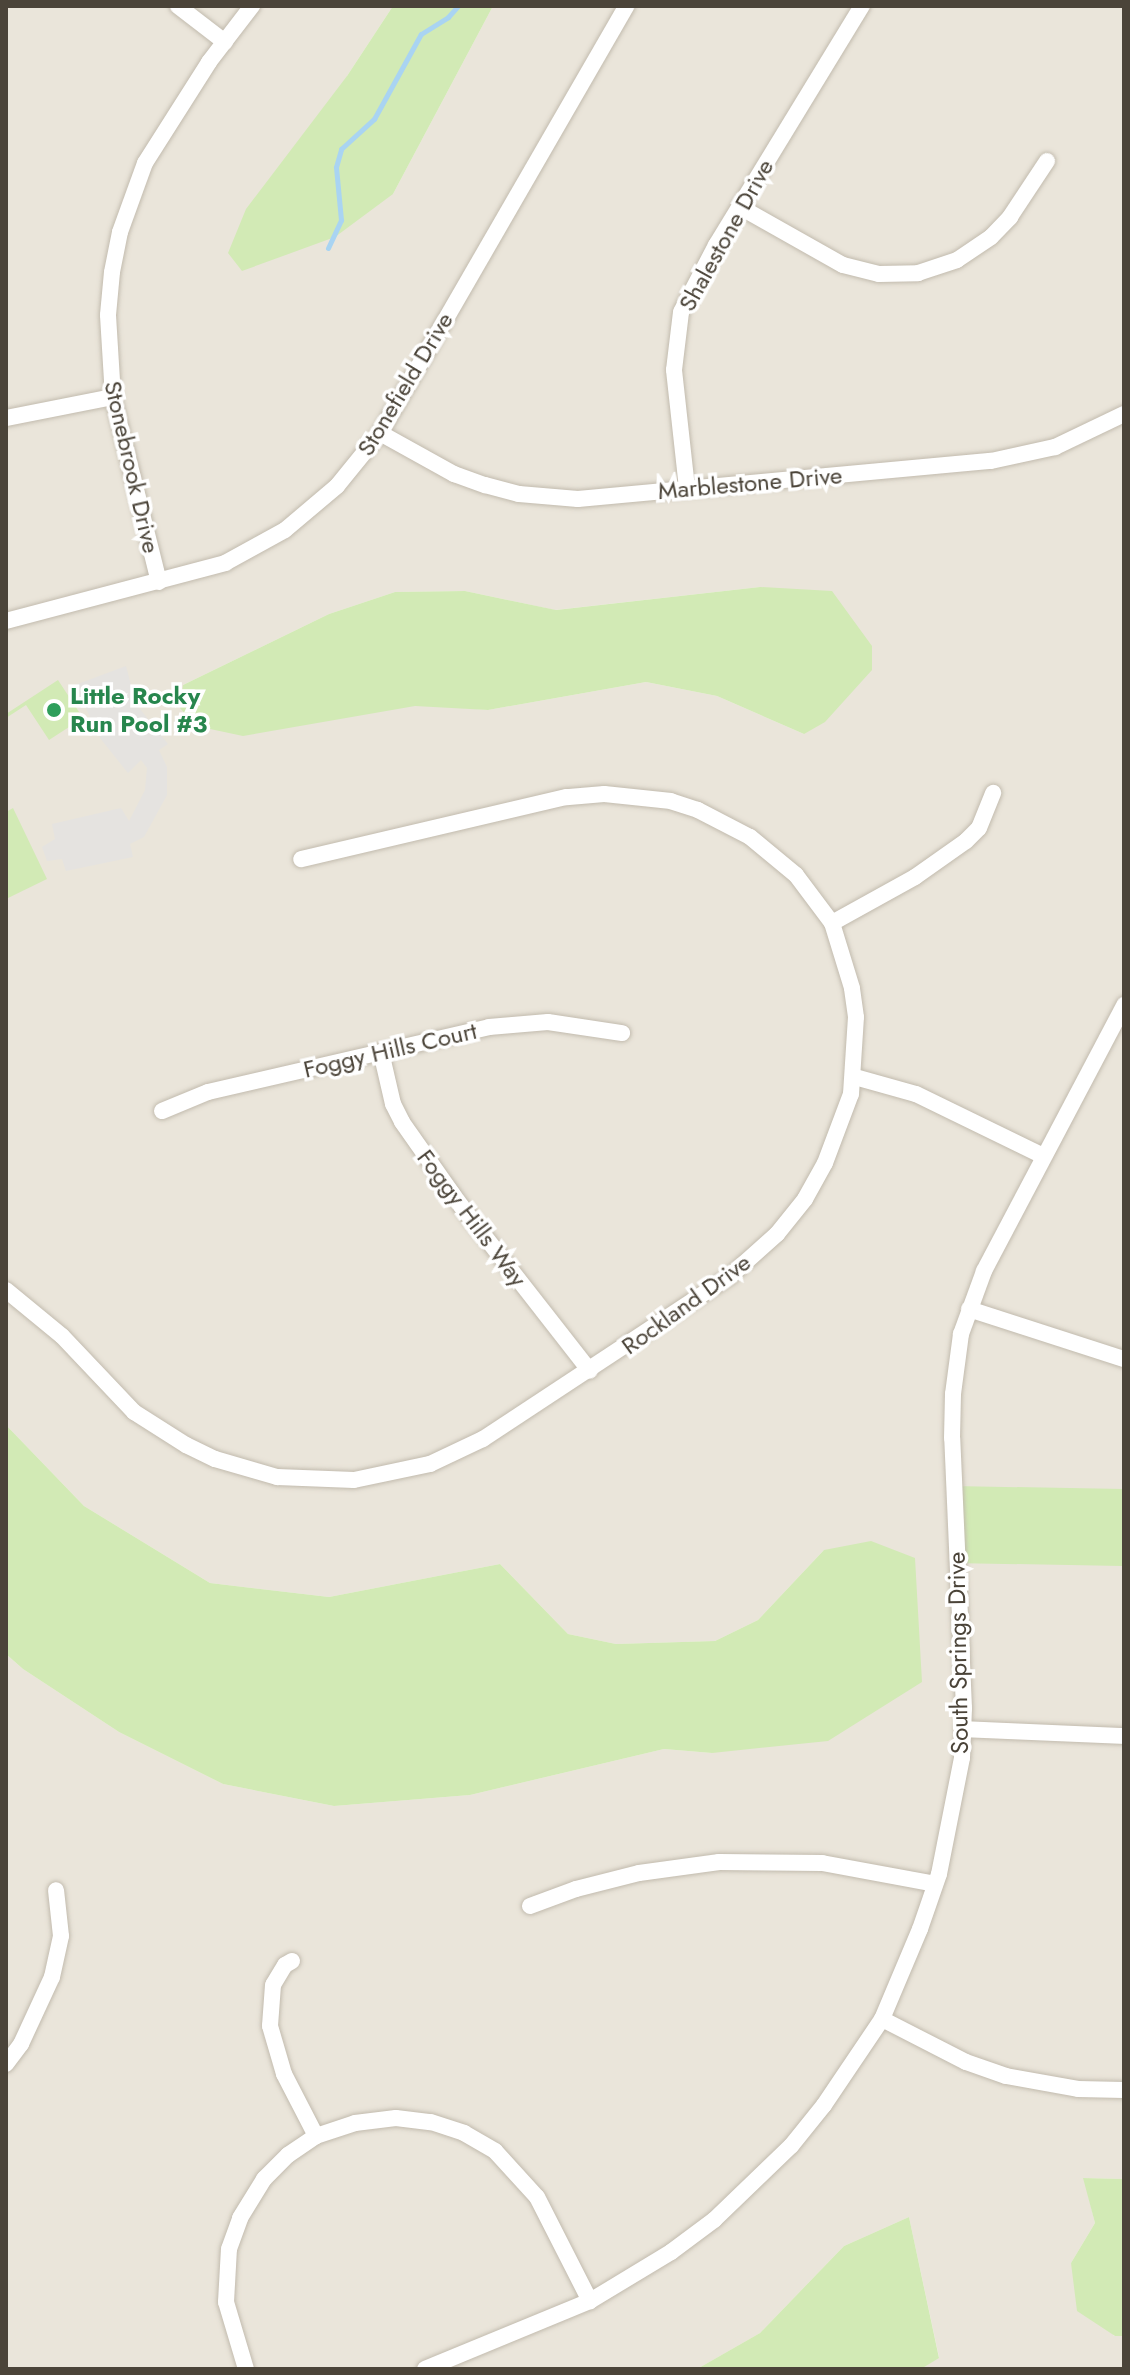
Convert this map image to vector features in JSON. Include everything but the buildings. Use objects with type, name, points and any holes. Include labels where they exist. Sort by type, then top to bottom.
[{"type":"street","points":[[178,6],[225,42]]},
{"type":"street","name":"Stonebrook Drive","points":[[159,582],[113,397],[109,354],[110,286],[120,232],[131,196],[163,130],[252,6]]},
{"type":"street","name":"Stonefield Drive","points":[[6,621],[225,563],[285,530],[337,486],[380,433],[627,6]]},
{"type":"street","name":"Shalestone Drive","points":[[687,488],[674,370],[676,332],[689,293],[862,6]]},
{"type":"street","points":[[740,207],[843,265],[879,274],[918,273],[957,260],[991,237],[1010,217],[1047,161]]},
{"type":"street","points":[[6,418],[113,397]]},
{"type":"street","name":"Marblestone Drive","points":[[380,433],[454,474],[519,494],[578,499],[1023,456],[1082,436],[1124,414]]},
{"type":"street","points":[[832,923],[915,877],[966,841],[979,828],[993,793]]},
{"type":"street","name":"Rockland Drive","points":[[6,1290],[42,1317],[115,1394],[158,1429],[215,1459],[277,1477],[354,1480],[430,1464],[483,1439],[730,1276],[777,1234],[805,1199],[825,1163],[847,1109],[855,1077],[856,1017],[852,988],[832,923],[796,875],[750,837],[698,810],[642,795],[604,794],[566,797],[301,859]]},
{"type":"street","name":"South Springs Drive","points":[[425,2369],[590,2301],[671,2252],[754,2184],[824,2105],[882,2019],[935,1884],[962,1758],[952,1438],[956,1362],[969,1309],[1043,1156],[1124,1005]]},
{"type":"street","name":"Foggy Hills Court","points":[[162,1111],[208,1092],[517,1023],[576,1024],[622,1033]]},
{"type":"street","name":"Foggy Hills Way","points":[[381,1052],[393,1104],[402,1122],[461,1206],[590,1371]]},
{"type":"street","points":[[855,1077],[916,1094],[1043,1156]]},
{"type":"street","points":[[969,1309],[1124,1359]]},
{"type":"street","points":[[963,1729],[1124,1736]]},
{"type":"street","points":[[530,1906],[576,1889],[639,1873],[719,1862],[822,1863],[935,1884]]},
{"type":"street","points":[[6,2064],[21,2044],[52,1977],[61,1936],[56,1890]]},
{"type":"street","points":[[292,1961],[285,1965],[273,1985],[270,2026],[284,2074],[316,2136]]},
{"type":"street","points":[[882,2019],[966,2062],[1006,2076],[1067,2088],[1124,2090]]},
{"type":"street","points":[[246,2369],[226,2302],[229,2249],[240,2218],[264,2179],[295,2149],[316,2136],[355,2123],[396,2118],[431,2122],[480,2141],[508,2162],[537,2197],[590,2301]]},
{"type":"shaded area","points":[[6,6],[393,6],[347,76],[393,194],[493,6],[1124,6],[1124,2179],[1084,2178],[1095,2223],[1071,2263],[1114,2336],[1124,2336],[1124,2369],[921,2369],[939,2357],[909,2217],[844,2246],[760,2333],[697,2369],[6,2369],[6,1654],[23,1669],[119,1732],[223,1784],[334,1806],[470,1795],[664,1749],[712,1753],[824,1550],[758,1620],[715,1641],[616,1644],[568,1634],[500,1564],[329,1597],[210,1583],[84,1506],[6,1425]],"holes":[[[760,587],[804,734],[717,696],[646,682],[488,710],[183,685],[329,614],[395,592],[465,591],[555,610]]]},
{"type":"shaded area","points":[[126,666],[136,704],[168,744],[159,750],[167,767],[167,795],[144,837],[130,844],[133,857],[66,871],[62,859],[47,861],[42,847],[55,839],[52,824],[121,808],[129,821],[145,790],[147,768],[141,760],[128,773],[100,738],[75,685]]},
{"type":"green space","points":[[393,6],[493,6],[393,194],[335,237],[242,271],[228,253],[246,209],[347,76]]},
{"type":"green space","points":[[760,587],[832,591],[872,646],[872,670],[825,722],[804,734],[717,696],[646,682],[488,710],[415,706],[243,736],[196,726],[180,708],[183,685],[329,614],[395,592],[465,591],[556,610]]},
{"type":"green space","name":"Little Rocky Run Pool #3","points":[[58,680],[83,718],[49,740],[26,705],[6,718],[6,714]]},
{"type":"green space","points":[[13,808],[47,879],[6,899],[6,812]]},
{"type":"green space","points":[[6,1425],[84,1506],[210,1583],[329,1597],[500,1564],[568,1634],[616,1644],[715,1641],[758,1620],[824,1550],[871,1541],[915,1558],[922,1682],[828,1741],[712,1753],[664,1749],[470,1795],[334,1806],[223,1784],[119,1732],[23,1669],[6,1654]]},
{"type":"green space","points":[[953,1486],[1124,1489],[1123,1566],[952,1563]]},
{"type":"green space","points":[[1083,2178],[1124,2179],[1124,2336],[1115,2336],[1077,2311],[1071,2263],[1095,2223]]},
{"type":"green space","points":[[909,2217],[939,2358],[921,2369],[697,2369],[760,2333],[844,2246]]},
{"type":"waterway","points":[[328,248],[341,220],[336,167],[341,149],[374,119],[421,34],[448,17],[458,6]]},
{"type":"place","name":"Little Rocky Run Pool #3","points":[[54,710]]}]
